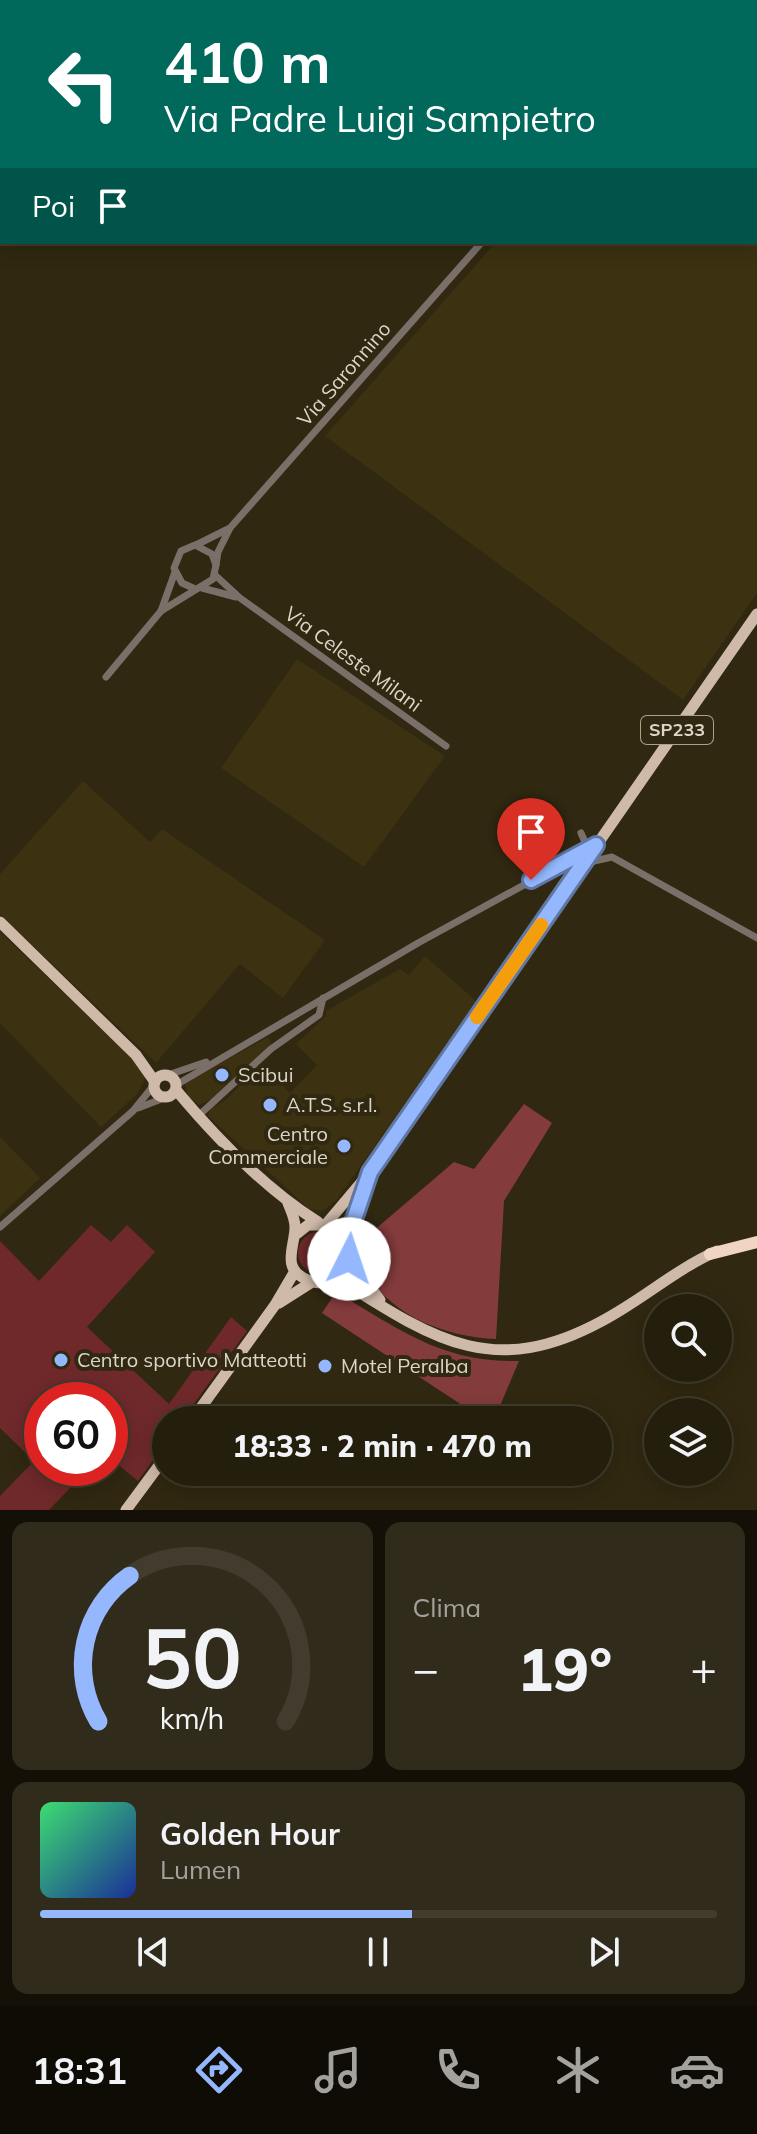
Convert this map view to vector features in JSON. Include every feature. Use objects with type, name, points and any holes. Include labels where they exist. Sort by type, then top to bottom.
[{"type":"highway","points":[[710,1254],[757,1239]]},
{"type":"main road","name":"SP233","points":[[294,1236],[308,1225],[322,1223],[370,1172],[757,614]]},
{"type":"main road","points":[[0,922],[288,1203],[341,1231],[347,1240]]},
{"type":"main road","points":[[136,1055],[154,1083],[155,1092],[170,1089]]},
{"type":"main road","points":[[154,1083],[170,1089]]},
{"type":"main road","name":"SP233","points":[[349,1259],[347,1240],[370,1172]]},
{"type":"main road","points":[[288,1203],[296,1223],[289,1256],[295,1271],[312,1282]]},
{"type":"main road","points":[[275,1305],[312,1282],[343,1282],[426,1333],[468,1347],[506,1350],[539,1346],[603,1321],[710,1254]]},
{"type":"main road","points":[[332,1280],[345,1268],[349,1259],[389,1310]]},
{"type":"main road","points":[[202,1406],[275,1305],[295,1271]]},
{"type":"main road","points":[[126,1510],[152,1475]]},
{"type":"street","name":"Via Saronnino","points":[[106,677],[161,611],[215,575],[230,528],[480,244]]},
{"type":"street","name":"Via Saronnino","points":[[161,611],[175,572],[176,557],[230,528]]},
{"type":"street","points":[[195,545],[207,549],[216,565]]},
{"type":"street","points":[[175,572],[182,583],[240,598]]},
{"type":"street","points":[[215,575],[240,598]]},
{"type":"street","name":"Via Celeste Milani","points":[[240,598],[446,746]]},
{"type":"street","points":[[571,858],[585,842],[581,833]]},
{"type":"street","points":[[0,1227],[133,1111],[216,1059],[596,845]]},
{"type":"street","points":[[583,863],[612,857],[757,938]]},
{"type":"street","points":[[197,1117],[223,1097],[271,1049],[319,1015],[323,998]]},
{"type":"street","points":[[170,1089],[216,1059]]},
{"type":"street","points":[[133,1111],[154,1083]]},
{"type":"shaded area","points":[[494,244],[757,244],[757,593],[683,700],[325,436]]},
{"type":"shaded area","points":[[297,659],[445,756],[364,867],[221,768]]},
{"type":"shaded area","points":[[83,781],[150,842],[162,829],[325,940],[283,998],[240,964],[156,1063],[0,914],[0,874]]},
{"type":"shaded area","points":[[0,932],[142,1068],[145,1078],[138,1093],[101,1127],[0,1023]]},
{"type":"shaded area","points":[[425,956],[476,1001],[336,1201],[322,1211],[309,1209],[208,1116],[210,1109],[226,1100],[260,1064],[290,1093],[317,1065],[296,1044],[327,1015],[326,1011],[400,969],[409,975]]},
{"type":"shaded area","points":[[268,1037],[272,1044],[222,1094],[199,1105],[188,1096],[185,1083]]},
{"type":"shaded area","points":[[524,1104],[552,1123],[504,1201],[496,1339],[459,1334],[423,1322],[391,1302],[378,1289],[365,1270],[359,1243],[454,1162],[474,1169]]},
{"type":"shaded area","points":[[0,1137],[40,1178],[0,1216]]},
{"type":"shaded area","points":[[91,1225],[111,1242],[127,1225],[155,1252],[87,1327],[169,1404],[231,1317],[247,1331],[192,1406],[152,1406],[152,1462],[138,1481],[128,1473],[128,1382],[24,1382],[24,1451],[0,1428],[0,1241],[39,1281]]},
{"type":"shaded area","points":[[319,1232],[334,1238],[340,1253],[334,1268],[319,1274],[304,1268],[298,1253],[304,1238]]},
{"type":"shaded area","points":[[336,1292],[401,1331],[444,1350],[492,1360],[519,1361],[500,1406],[463,1406],[322,1313]]},
{"type":"shaded area","points":[[24,1471],[24,1486],[72,1486],[49,1510],[0,1510],[0,1496]]},
{"type":"slow traffic","points":[[477,1017],[541,925]]},
{"type":"place","name":"Scibui","points":[[222,1075]]},
{"type":"place","name":"A.T.S. s.r.l.","points":[[270,1105]]},
{"type":"place","name":"Centro Commerciale","points":[[344,1146]]},
{"type":"place","name":"Centro sportivo Matteotti","points":[[61,1360]]},
{"type":"place","name":"Motel Peralba","points":[[325,1366]]},
{"type":"route","points":[[349,1259],[347,1240],[358,1199],[370,1172],[596,845],[531,880]]}]
